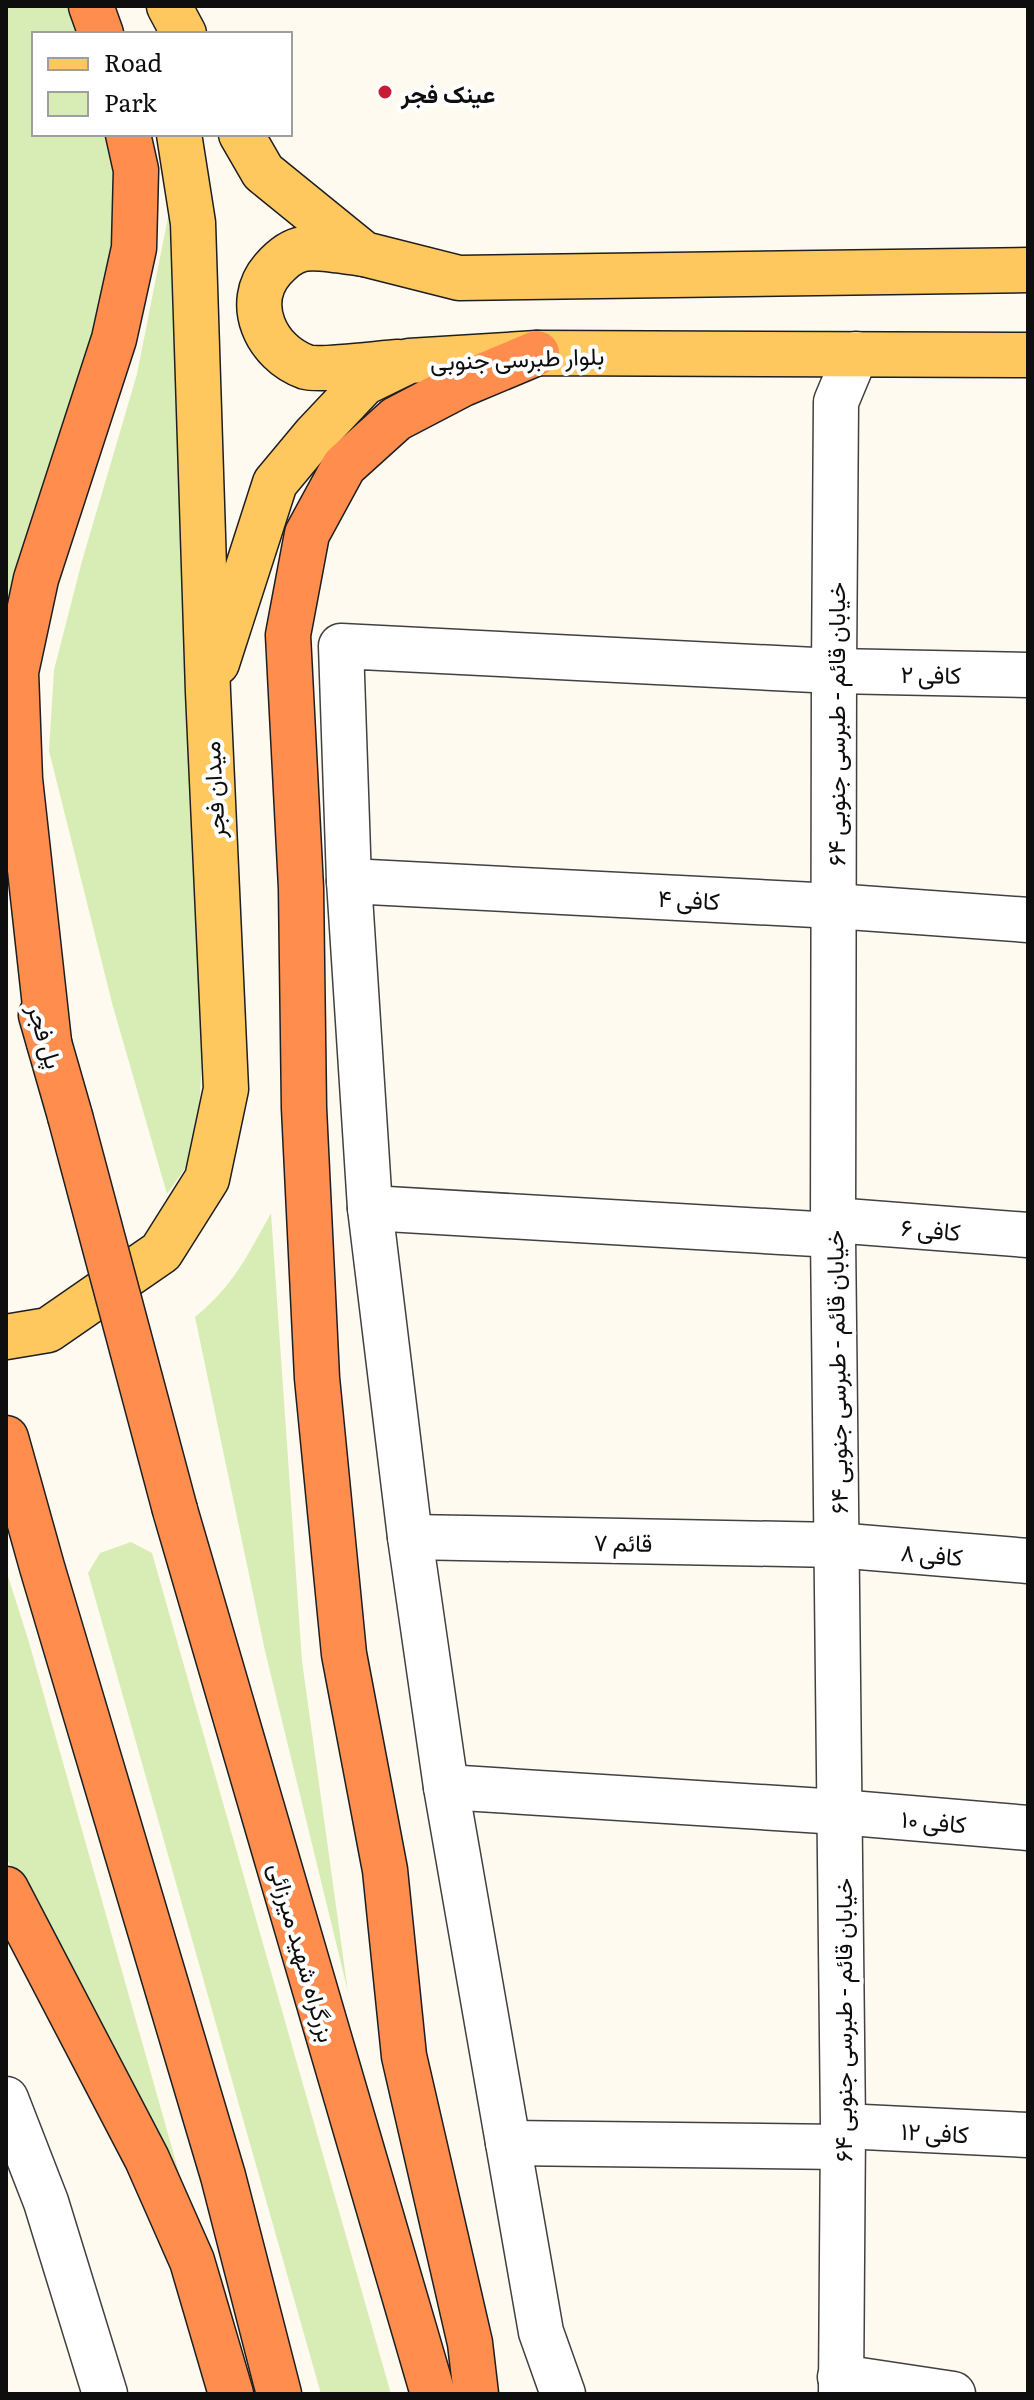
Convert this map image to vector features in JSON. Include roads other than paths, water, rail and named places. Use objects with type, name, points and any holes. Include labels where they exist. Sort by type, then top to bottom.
[{"type":"highway","points":[[91,6],[100,32]]},
{"type":"highway","points":[[49,1042],[20,779],[16,672],[36,579],[114,339],[134,248],[136,170],[128,136]]},
{"type":"highway","points":[[476,2394],[470,2343],[404,2056],[385,1870],[344,1654],[317,1378],[304,1108],[301,888],[288,635],[307,534],[344,466],[396,419],[463,384],[537,353]]},
{"type":"highway","name":"پل فجر","points":[[6,911],[70,1116],[175,1510]]},
{"type":"highway","points":[[6,1438],[223,2176],[279,2394]]},
{"type":"highway","name":"بزرگراه شهید میرزائی","points":[[175,1510],[433,2394]]},
{"type":"highway","points":[[6,1889],[147,2159],[192,2261],[231,2394]]},
{"type":"main road","points":[[139,6],[150,32]]},
{"type":"main road","points":[[169,6],[183,32]]},
{"type":"main road","name":"میدان فجر","points":[[6,1337],[48,1330],[161,1252],[207,1179],[226,1089],[208,692],[193,223],[179,136]]},
{"type":"main road","points":[[242,136],[263,172],[364,254]]},
{"type":"main road","points":[[409,361],[309,368],[288,358],[271,341],[261,319],[259,296],[267,276],[283,258],[303,249],[364,254],[459,278],[1028,270]]},
{"type":"main road","name":"بلوار طبرسی جنوبی","points":[[208,692],[275,483],[364,383],[409,361],[537,353],[1028,355]]},
{"type":"street","name":"خیابان قائم - طبرسی جنوبی ۶۴","points":[[841,2386],[842,2137],[833,1228],[834,671],[836,402],[856,354]]},
{"type":"street","name":"کافی ۲","points":[[349,881],[341,646],[834,671],[1028,675]]},
{"type":"street","name":"کافی ۴","points":[[349,881],[834,906],[1028,920]]},
{"type":"street","points":[[349,881],[370,1208],[410,1537],[446,1787],[541,2332],[563,2394]]},
{"type":"street","name":"کافی ۶","points":[[370,1208],[1028,1235]]},
{"type":"street","name":"قائم ۷","points":[[410,1537],[836,1545]]},
{"type":"street","name":"کافی ۸","points":[[836,1545],[1028,1561]]},
{"type":"street","name":"کافی ۱۰","points":[[446,1787],[839,1812],[1028,1828]]},
{"type":"street","points":[[6,2099],[46,2202],[105,2394]]},
{"type":"street","name":"کافی ۱۲","points":[[508,2143],[1028,2135]]},
{"type":"street","points":[[841,2386],[953,2394]]},
{"type":"place","name":"عینک فجر","points":[[385,92]]}]
